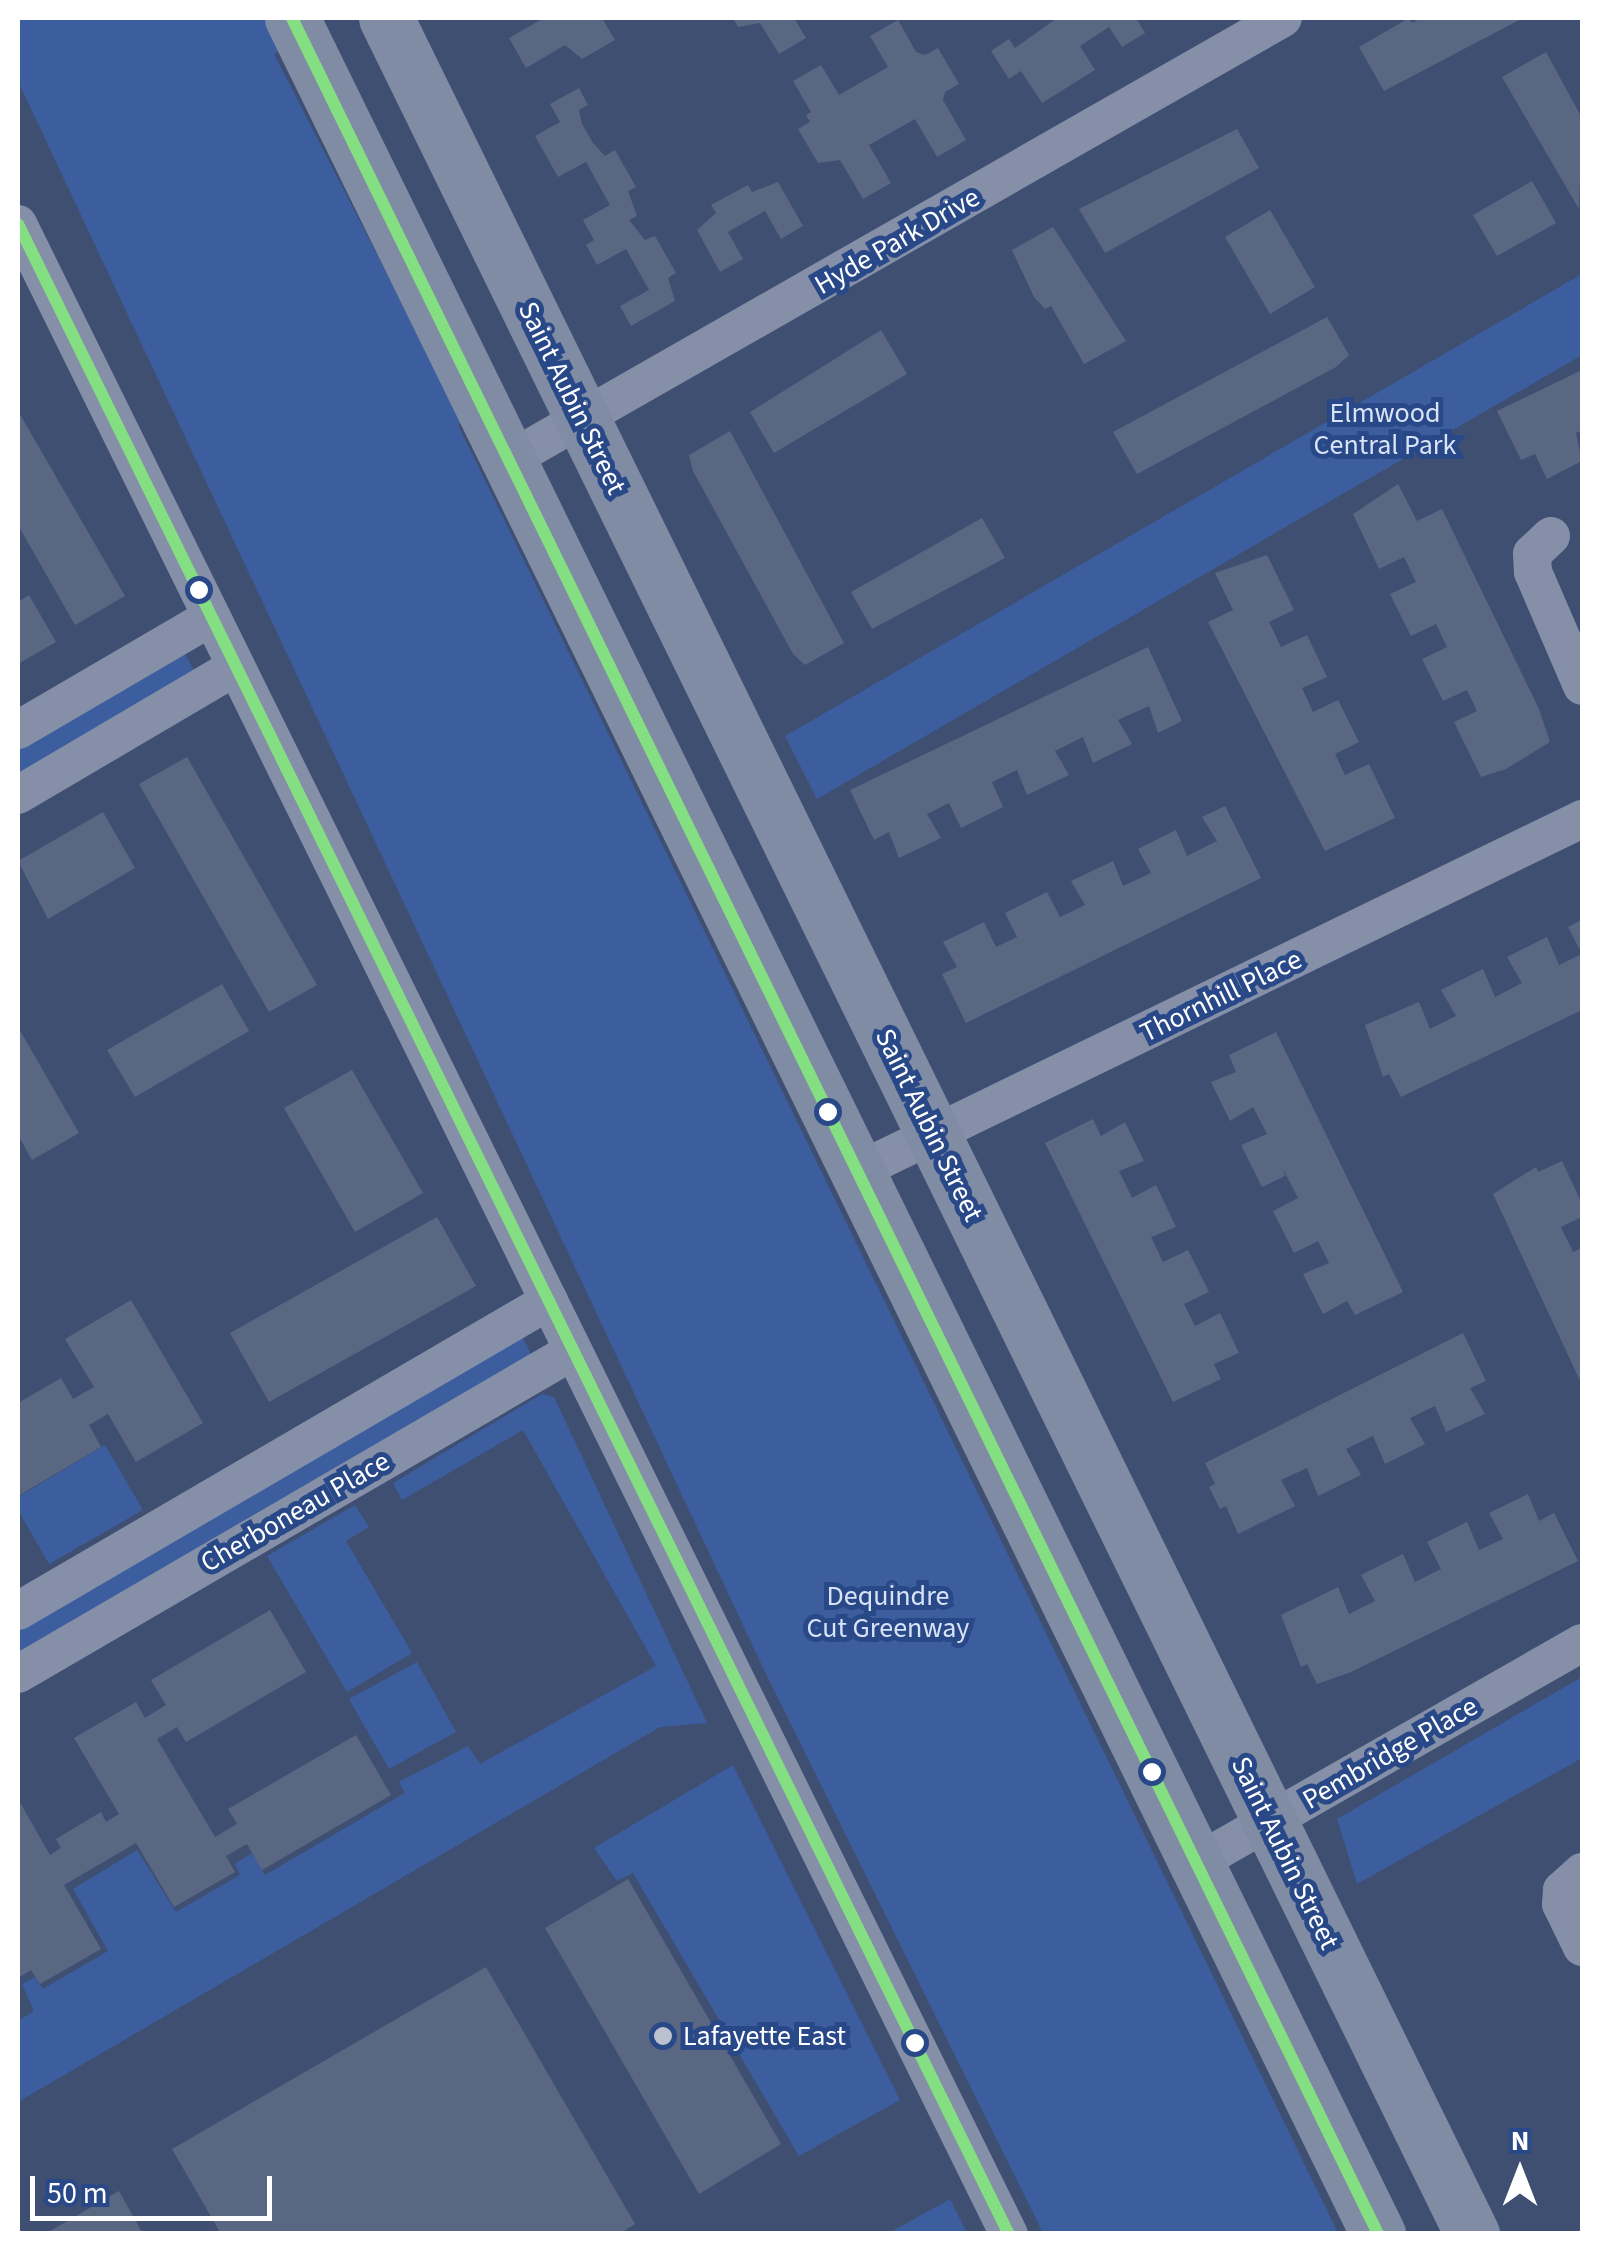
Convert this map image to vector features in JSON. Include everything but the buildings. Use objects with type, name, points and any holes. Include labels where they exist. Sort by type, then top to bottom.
[{"type":"main road","points":[[292,18],[1378,2234]]},
{"type":"main road","name":"Saint Aubin Street","points":[[386,18],[1472,2234]]},
{"type":"street","name":"Hyde Park Drive","points":[[510,460],[584,422],[1283,18]]},
{"type":"street","points":[[18,224],[1009,2234]]},
{"type":"street","points":[[1551,536],[1532,554],[1533,572],[1582,686]]},
{"type":"street","points":[[18,730],[211,617]]},
{"type":"street","points":[[18,794],[236,667]]},
{"type":"street","name":"Thornhill Place","points":[[858,1171],[1582,819]]},
{"type":"street","name":"Cherboneau Place","points":[[18,1611],[548,1301]]},
{"type":"street","name":"Cherboneau Place","points":[[18,1674],[572,1351]]},
{"type":"street","name":"Pembridge Place","points":[[1196,1863],[1582,1643]]},
{"type":"street","points":[[1582,1872],[1562,1890],[1561,1904],[1582,1947]]},
{"type":"green space","name":"Dequindre Cut Greenway","points":[[18,18],[266,18],[282,49],[274,54],[463,422],[458,425],[1338,2233],[1043,2233],[765,1672],[18,81]]},
{"type":"green space","name":"Elmwood Central Park","points":[[1582,274],[1582,355],[817,799],[785,736]]},
{"type":"green space","points":[[184,652],[196,674],[18,778],[18,749]]},
{"type":"green space","points":[[521,1335],[532,1356],[18,1652],[18,1630]]},
{"type":"green space","points":[[542,1394],[554,1397],[707,1723],[660,1727],[18,2102],[18,2021],[34,2011],[22,1984],[35,1977],[43,1989],[108,1951],[73,1889],[137,1850],[176,1912],[240,1875],[235,1864],[252,1853],[265,1875],[405,1793],[399,1782],[468,1746],[480,1764],[656,1666],[523,1430],[402,1500],[393,1483]]},
{"type":"green space","points":[[105,1445],[143,1510],[49,1564],[18,1510],[18,1497]]},
{"type":"green space","points":[[355,1505],[369,1527],[346,1541],[412,1653],[347,1692],[267,1556]]},
{"type":"green space","points":[[417,1662],[456,1732],[389,1769],[349,1699]]},
{"type":"green space","points":[[1582,1677],[1582,1758],[1357,1884],[1337,1819]]},
{"type":"green space","points":[[733,1765],[900,2100],[799,2156],[633,1873],[617,1881],[594,1848]]},
{"type":"green space","points":[[950,2199],[967,2233],[889,2233]]},
{"type":"transit line","points":[[292,18],[1378,2234]]},
{"type":"transit line","points":[[18,224],[1009,2234]]},
{"type":"place","name":"Lafayette East","points":[[663,2036]]}]
